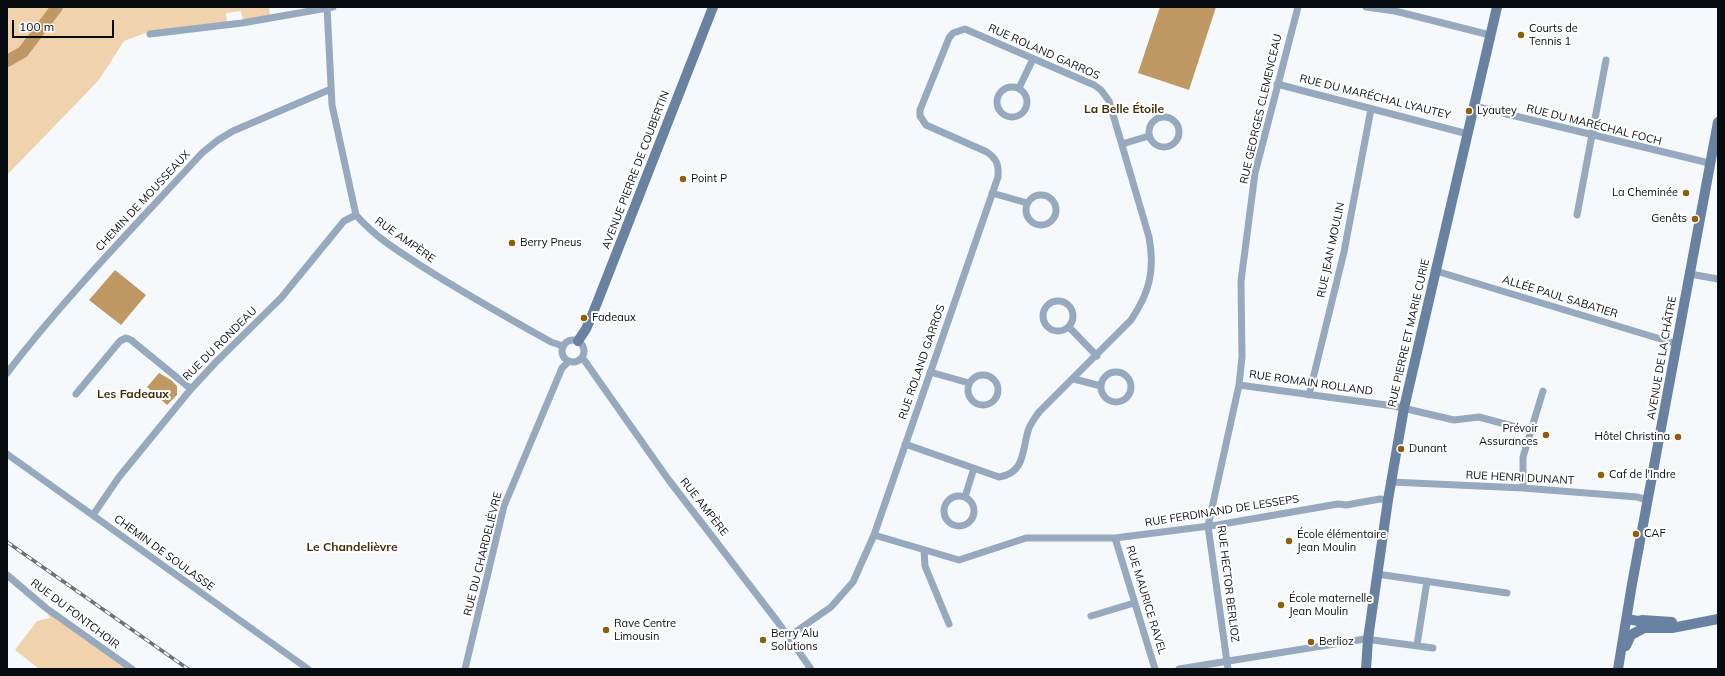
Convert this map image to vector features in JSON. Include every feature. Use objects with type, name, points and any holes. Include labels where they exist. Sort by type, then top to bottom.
[{"type":"street","name":"RUE AMPÈRE","points":[[150,34],[242,23],[329,7],[332,105],[356,214],[367,228],[385,242],[459,290],[551,342],[563,346]]},
{"type":"street","name":"AVENUE PIERRE DE COUBERTIN","points":[[578,341],[586,329],[593,313],[713,7]]},
{"type":"street","name":"RUE GEORGES CLEMENCEAU","points":[[1239,384],[1242,357],[1241,281],[1255,173],[1298,7]]},
{"type":"street","points":[[1366,7],[1395,11],[1490,35]]},
{"type":"street","name":"RUE PIERRE ET MARIE CURIE","points":[[1366,669],[1368,639],[1377,574],[1404,408],[1497,7]]},
{"type":"street","name":"RUE ROLAND GARROS","points":[[788,637],[830,607],[853,582],[874,534],[905,444],[992,193],[998,177],[999,166],[995,157],[926,125],[920,116],[920,110],[949,38],[958,30],[965,29],[1101,90],[1109,100],[1149,237],[1152,252],[1150,280],[1140,306],[1131,320],[1074,379],[1039,412],[1032,422],[1020,465],[1008,475],[999,477],[905,444]]},
{"type":"street","points":[[1019,88],[1033,59]]},
{"type":"street","points":[[1577,215],[1606,60]]},
{"type":"street","name":"RUE DU MARÉCHAL LYAUTEY","points":[[1277,84],[1468,134]]},
{"type":"street","points":[[1010,87],[1019,88],[1026,95],[1028,100],[1026,110],[1017,117],[1002,114],[998,106],[999,96],[1005,89],[1010,87]]},
{"type":"street","name":"CHEMIN DE MOUSSEAUX","points":[[7,373],[33,339],[202,153],[232,131],[331,90]]},
{"type":"street","name":"RUE DU MARÉCHAL FOCH","points":[[1474,106],[1709,163]]},
{"type":"street","name":"RUE JEAN MOULIN","points":[[1309,395],[1344,252],[1371,109]]},
{"type":"street","points":[[1161,117],[1174,121],[1179,130],[1177,140],[1168,147],[1158,147],[1149,136],[1150,126],[1156,119],[1161,117]]},
{"type":"street","name":"AVENUE DE LA CHÂTRE","points":[[1618,669],[1709,163],[1718,122]]},
{"type":"street","points":[[1122,144],[1149,136]]},
{"type":"street","points":[[992,193],[1027,203]]},
{"type":"street","points":[[1039,194],[1048,196],[1055,202],[1056,208],[1054,218],[1046,224],[1035,224],[1026,214],[1027,203],[1034,196],[1039,194]]},
{"type":"street","name":"RUE DU RONDEAU","points":[[93,515],[119,477],[191,389],[216,362],[281,298],[344,221],[356,214]]},
{"type":"street","name":"ALLÉE PAUL SABATIER","points":[[1436,271],[1677,344]]},
{"type":"street","points":[[1690,274],[1718,279]]},
{"type":"street","points":[[1056,301],[1061,301],[1069,305],[1074,314],[1073,320],[1069,327],[1058,331],[1048,328],[1043,315],[1048,305],[1056,301]]},
{"type":"street","points":[[1069,327],[1097,356]]},
{"type":"street","points":[[76,394],[120,340],[126,338],[131,340],[191,389]]},
{"type":"street","points":[[571,340],[578,341],[583,346],[582,357],[575,362],[569,360],[563,353],[563,346],[571,340]]},
{"type":"street","name":"RUE AMPÈRE","points":[[582,357],[668,479],[788,637],[810,669]]},
{"type":"street","name":"RUE DU CHARDELIÈVRE","points":[[465,669],[504,506],[562,368],[569,360]]},
{"type":"street","points":[[930,372],[969,383]]},
{"type":"street","points":[[1118,372],[1126,376],[1129,380],[1131,390],[1125,399],[1114,402],[1106,398],[1101,391],[1101,386],[1102,381],[1108,374],[1118,372]]},
{"type":"street","points":[[980,374],[989,376],[996,382],[998,388],[996,398],[987,404],[977,404],[968,394],[969,383],[980,374]]},
{"type":"street","points":[[1074,379],[1101,386]]},
{"type":"street","name":"RUE ROMAIN ROLLAND","points":[[1239,384],[1404,408],[1454,420],[1479,417],[1531,431]]},
{"type":"street","name":"RUE HECTOR BERLIOZ","points":[[1228,669],[1208,526],[1239,384]]},
{"type":"street","points":[[1522,488],[1522,457],[1543,391]]},
{"type":"street","name":"CHEMIN DE SOULASSE","points":[[7,454],[308,669]]},
{"type":"street","points":[[965,497],[974,468]]},
{"type":"street","name":"RUE HENRI DUNANT","points":[[1391,482],[1522,488],[1637,497],[1648,500]]},
{"type":"street","points":[[956,496],[965,497],[972,504],[974,509],[972,519],[963,526],[953,525],[944,515],[945,505],[956,496]]},
{"type":"street","name":"RUE FERDINAND DE LESSEPS","points":[[874,534],[959,560],[1026,538],[1115,538],[1208,526],[1338,504],[1346,505],[1380,499],[1388,500]]},
{"type":"street","name":"RUE MAURICE RAVEL","points":[[1115,538],[1155,669]]},
{"type":"street","points":[[924,550],[925,566],[949,624]]},
{"type":"street","points":[[1377,574],[1507,593]]},
{"type":"street","name":"RUE DU FONTCHOIR","points":[[7,575],[61,619],[132,669]]},
{"type":"street","points":[[1416,645],[1427,581]]},
{"type":"street","points":[[1091,616],[1134,603]]},
{"type":"street","points":[[1629,606],[1633,614],[1642,623],[1679,621],[1718,614]]},
{"type":"street","points":[[1627,619],[1672,628],[1718,620]]},
{"type":"street","points":[[1621,650],[1627,645],[1631,635],[1642,623]]},
{"type":"street","points":[[1179,669],[1368,639],[1433,648]]},
{"type":"shaded area","points":[[7,7],[269,7],[270,17],[243,20],[241,11],[226,13],[227,23],[151,31],[124,41],[99,80],[7,175]]},
{"type":"shaded area","points":[[1160,7],[1216,7],[1189,90],[1138,73]]},
{"type":"shaded area","points":[[115,270],[146,295],[121,325],[89,300]]},
{"type":"shaded area","points":[[159,373],[171,380],[177,386],[177,395],[167,405],[147,387]]},
{"type":"shaded area","points":[[46,611],[128,669],[39,669],[15,650],[37,621],[50,618]]},
{"type":"waterway","points":[[7,61],[23,52],[57,7]]},
{"type":"railway","points":[[7,542],[188,669]]},
{"type":"place","name":"Courts de Tennis 1","points":[[1521,35]]},
{"type":"place","name":"Lyautey","points":[[1469,111]]},
{"type":"place","name":"Point P","points":[[683,179]]},
{"type":"place","name":"La Cheminée","points":[[1686,193]]},
{"type":"place","name":"Genêts","points":[[1695,219]]},
{"type":"place","name":"Berry Pneus","points":[[512,243]]},
{"type":"place","name":"Fadeaux","points":[[584,318]]},
{"type":"place","name":"Prévoir Assurances","points":[[1546,435]]},
{"type":"place","name":"Hôtel Christina","points":[[1678,437]]},
{"type":"place","name":"Dunant","points":[[1401,449]]},
{"type":"place","name":"Caf de l'Indre","points":[[1601,475]]},
{"type":"place","name":"CAF","points":[[1636,534]]},
{"type":"place","name":"École élémentaire Jean Moulin","points":[[1289,541]]},
{"type":"place","name":"École maternelle Jean Moulin","points":[[1281,605]]},
{"type":"place","name":"Rave Centre Limousin","points":[[606,630]]},
{"type":"place","name":"Berry Alu Solutions","points":[[763,640]]},
{"type":"place","name":"Berlioz","points":[[1311,642]]},
{"type":"district","name":"La Belle Étoile","points":[[1124,109]]},
{"type":"district","name":"Les Fadeaux","points":[[133,394]]},
{"type":"district","name":"Le Chandelièvre","points":[[352,547]]}]
